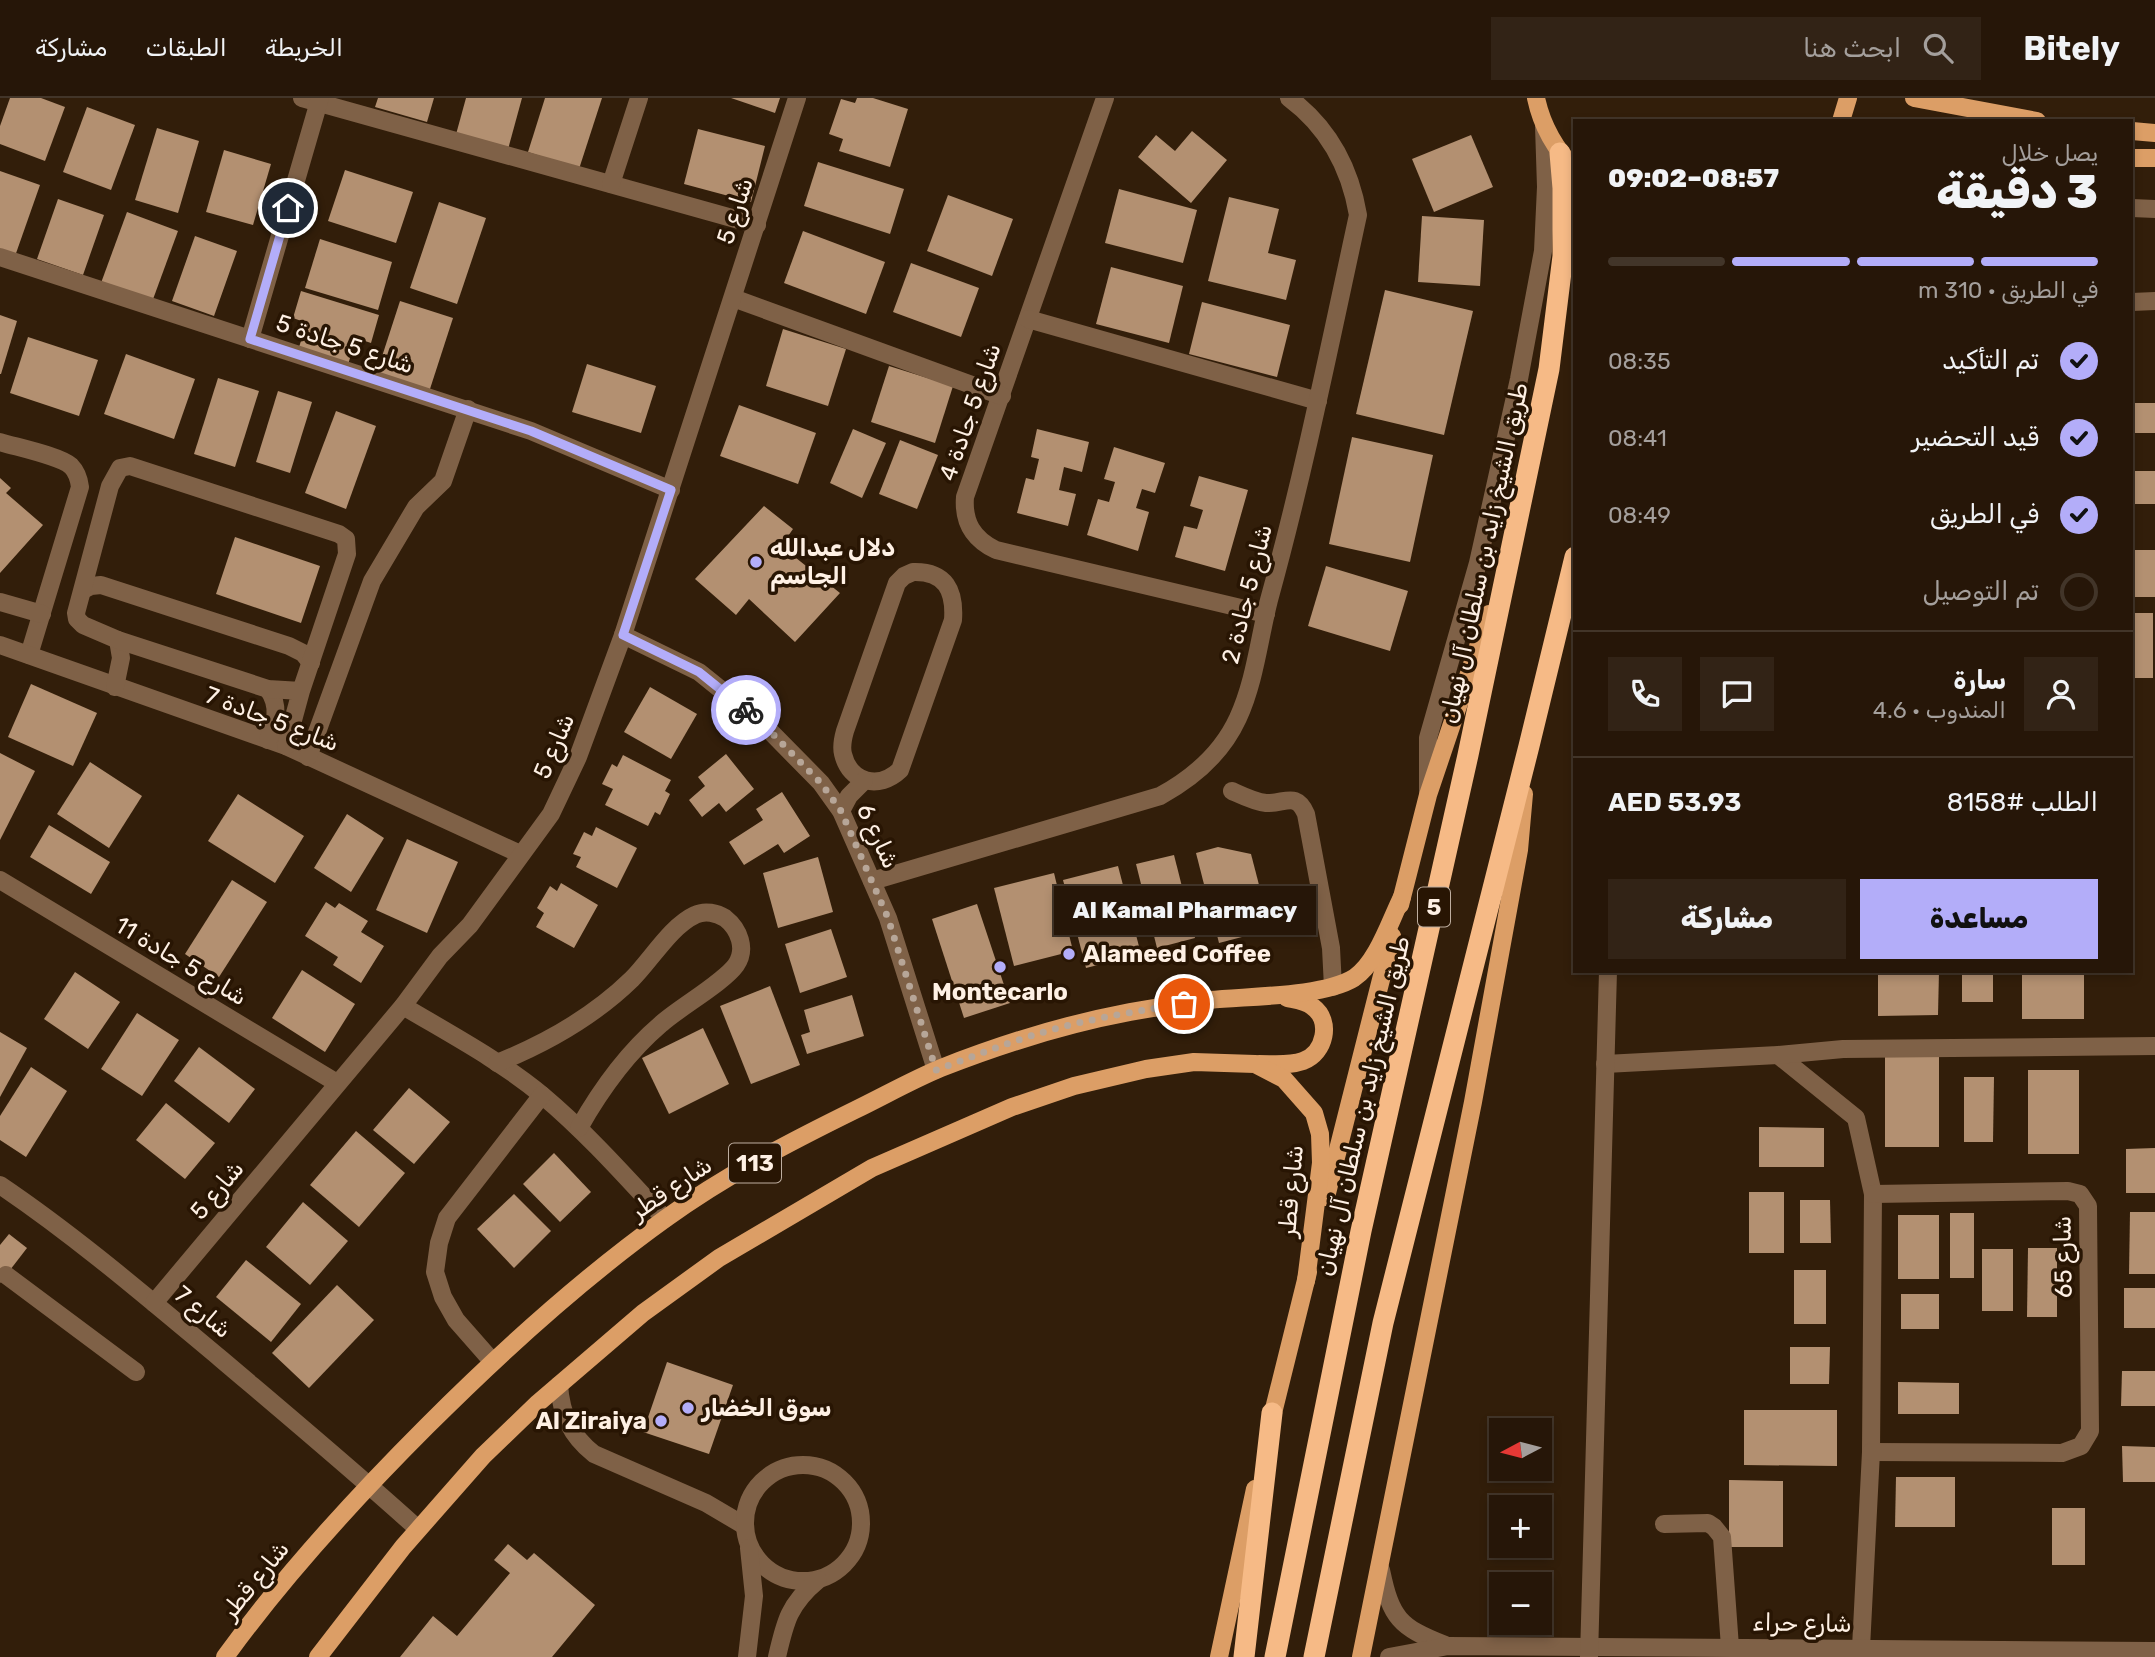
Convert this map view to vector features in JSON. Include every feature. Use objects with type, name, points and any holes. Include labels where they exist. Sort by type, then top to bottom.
[{"type":"highway","name":"طريق الشيخ زايد بن سلطان آل نهيان","points":[[1275,1657],[1361,1231],[1465,769],[1549,369],[1563,256],[1560,153]]},
{"type":"highway","name":"5","points":[[1314,1657],[1383,1323],[1573,565]]},
{"type":"highway","points":[[1244,1657],[1272,1413]]},
{"type":"main road","points":[[1842,119],[1848,98]]},
{"type":"main road","points":[[1914,98],[2026,119]]},
{"type":"main road","name":"5","points":[[1537,109],[1560,153],[1573,167]]},
{"type":"main road","points":[[2133,131],[2155,133]]},
{"type":"main road","points":[[2133,158],[2155,158]]},
{"type":"main road","points":[[1219,1657],[1272,1413],[1354,1078],[1429,795],[1511,550]]},
{"type":"main road","points":[[1362,1657],[1473,1102],[1519,850],[1529,746]]},
{"type":"main road","name":"شارع قطر","points":[[225,1657],[259,1610],[369,1484],[492,1361],[665,1219],[740,1171],[829,1123],[936,1070],[998,1047],[1058,1028],[1132,1012],[1211,1000],[1274,996],[1333,987],[1352,979],[1365,969],[1402,897]]},
{"type":"main road","points":[[1255,1064],[1291,1065],[1307,1060],[1318,1050],[1323,1039],[1325,1027],[1322,1016],[1316,1009],[1307,1003],[1274,996]]},
{"type":"main road","name":"شارع قطر","points":[[318,1657],[418,1529],[483,1456],[559,1385],[643,1313],[719,1258],[872,1168],[1012,1107],[1074,1086],[1146,1069],[1194,1062],[1255,1064],[1284,1079],[1314,1113],[1320,1134],[1321,1163],[1306,1281]]},
{"type":"street","points":[[611,184],[639,98]]},
{"type":"street","name":"شارع 5","points":[[154,1303],[403,1006],[440,956],[470,925],[551,814],[578,757],[623,635],[797,98]]},
{"type":"street","name":"شارع 5 جادة 4","points":[[1105,98],[965,496],[966,516],[980,540],[996,550],[1266,614]]},
{"type":"street","name":"شارع 5 جادة 2","points":[[872,881],[1146,801],[1185,781],[1215,754],[1237,720],[1247,695],[1299,489],[1358,215],[1349,178],[1332,143],[1307,113],[1289,98]]},
{"type":"street","points":[[250,339],[314,100],[757,225]]},
{"type":"street","points":[[1429,795],[1428,738],[1478,564],[1519,379],[1543,251],[1546,187],[1537,109]]},
{"type":"street","points":[[2133,208],[2155,209]]},
{"type":"street","name":"شارع 5 جادة 5","points":[[0,257],[468,409],[531,431],[671,490]]},
{"type":"street","points":[[733,298],[1002,396]]},
{"type":"street","points":[[2133,302],[2155,302]]},
{"type":"street","points":[[1028,319],[1318,401]]},
{"type":"street","points":[[308,757],[372,581],[416,507],[443,481],[468,409]]},
{"type":"street","points":[[0,442],[71,466],[78,476],[80,487],[29,655]]},
{"type":"street","points":[[286,746],[301,691],[347,554],[346,539],[339,534],[130,466],[121,468],[110,486],[76,613],[78,619],[83,625],[118,640],[268,689],[301,691]]},
{"type":"street","points":[[913,572],[925,572],[943,580],[950,589],[954,604],[953,620],[900,770],[892,778],[877,782],[864,781],[849,768],[842,753],[845,731],[897,583],[913,572]]},
{"type":"street","points":[[83,590],[101,585],[289,646],[303,653],[311,663]]},
{"type":"street","points":[[0,602],[42,614]]},
{"type":"street","name":"شارع 6","points":[[623,635],[699,672],[761,722],[821,783],[841,811],[888,918],[936,1070]]},
{"type":"street","points":[[116,687],[121,658],[118,640]]},
{"type":"street","name":"شارع 5 جادة 7","points":[[0,645],[286,746],[520,855]]},
{"type":"street","points":[[268,689],[274,697],[277,720],[268,740]]},
{"type":"street","points":[[821,783],[834,780],[849,768]]},
{"type":"street","points":[[841,811],[849,796],[864,781]]},
{"type":"street","points":[[1233,791],[1267,803],[1294,800],[1302,804],[1328,934],[1333,987]]},
{"type":"street","name":"شارع 5 جادة 11","points":[[0,880],[337,1083]]},
{"type":"street","points":[[497,1063],[555,1036],[608,1000],[632,979],[681,923],[698,913],[718,913],[734,925],[742,944],[737,964],[661,1023],[637,1046],[608,1081],[579,1128]]},
{"type":"street","points":[[1589,1651],[1608,973]]},
{"type":"street","points":[[403,1006],[497,1063],[542,1095],[579,1128],[665,1219]]},
{"type":"street","points":[[1605,1064],[1843,1049],[2155,1046]]},
{"type":"street","points":[[1778,1055],[1856,1118],[1873,1194],[1871,1452],[1861,1648]]},
{"type":"street","points":[[492,1361],[456,1320],[443,1297],[435,1272],[439,1243],[447,1217],[542,1095]]},
{"type":"street","name":"شارع 7","points":[[0,1185],[154,1303],[369,1484],[418,1529]]},
{"type":"street","name":"شارع 65","points":[[1871,1452],[2062,1453],[2081,1446],[2090,1431],[2088,1206],[2080,1194],[2068,1191],[1873,1194]]},
{"type":"street","points":[[6,1275],[136,1372]]},
{"type":"street","points":[[559,1385],[564,1415],[570,1429],[594,1454],[706,1503],[746,1534],[758,1561],[775,1575],[796,1581],[818,1580]]},
{"type":"street","points":[[747,1657],[754,1596],[746,1534],[746,1508],[753,1492],[769,1475],[789,1466],[812,1465],[833,1472],[850,1488],[860,1508],[861,1531],[854,1553],[839,1570],[818,1580],[801,1596],[788,1614],[777,1657]]},
{"type":"street","points":[[706,1503],[731,1502],[753,1492]]},
{"type":"street","points":[[1664,1524],[1708,1523],[1722,1537],[1730,1647]]},
{"type":"street","name":"شارع حراء","points":[[1381,1570],[1389,1601],[1397,1618],[1407,1628],[1448,1646]]},
{"type":"street","name":"شارع حراء","points":[[1389,1657],[1448,1646],[1589,1651],[1730,1647],[2088,1654],[2155,1651]]},
{"type":"building","points":[[10,98],[41,98],[65,107],[45,161],[0,144],[0,126]]},
{"type":"building","points":[[378,98],[434,98],[427,122],[375,107]]},
{"type":"building","points":[[466,98],[522,98],[507,153],[455,138]]},
{"type":"building","points":[[545,98],[602,98],[579,169],[528,152]]},
{"type":"building","points":[[731,98],[780,98],[775,113]]},
{"type":"building","points":[[857,98],[873,98],[908,109],[890,167],[839,151],[843,139],[829,134],[841,99],[855,103]]},
{"type":"building","points":[[87,107],[135,125],[111,190],[63,172]]},
{"type":"building","points":[[157,128],[199,141],[178,213],[135,200]]},
{"type":"building","points":[[698,129],[765,146],[751,202],[684,184]]},
{"type":"building","points":[[1192,131],[1227,160],[1191,203],[1138,157],[1156,135],[1175,151]]},
{"type":"building","points":[[1471,135],[1493,187],[1434,212],[1412,159]]},
{"type":"building","points":[[224,150],[271,164],[253,225],[206,212]]},
{"type":"building","points":[[818,162],[904,189],[890,234],[804,206]]},
{"type":"building","points":[[345,170],[413,192],[396,243],[328,221]]},
{"type":"building","points":[[0,171],[40,185],[14,259],[0,254]]},
{"type":"building","points":[[1119,189],[1197,210],[1183,263],[1105,243]]},
{"type":"building","points":[[948,195],[1013,219],[992,276],[927,251]]},
{"type":"building","points":[[1229,197],[1279,209],[1268,253],[1296,260],[1286,300],[1208,281]]},
{"type":"building","points":[[58,199],[104,215],[83,275],[37,259]]},
{"type":"building","points":[[439,202],[486,218],[457,304],[410,288]]},
{"type":"building","points":[[127,212],[178,231],[152,302],[101,283]]},
{"type":"building","points":[[1422,216],[1484,220],[1480,286],[1418,282]]},
{"type":"building","points":[[803,231],[885,262],[866,314],[784,283]]},
{"type":"building","points":[[195,236],[237,251],[214,316],[172,301]]},
{"type":"building","points":[[320,239],[392,262],[378,310],[305,288]]},
{"type":"building","points":[[911,263],[979,288],[961,337],[893,312]]},
{"type":"building","points":[[1111,267],[1183,286],[1169,343],[1096,324]]},
{"type":"building","points":[[1385,290],[1473,311],[1444,435],[1356,414]]},
{"type":"building","points":[[301,291],[379,315],[371,343],[356,338],[347,368],[297,353],[307,323],[293,318]]},
{"type":"building","points":[[400,301],[453,318],[429,392],[376,375]]},
{"type":"building","points":[[1202,302],[1290,325],[1277,377],[1189,354]]},
{"type":"building","points":[[0,315],[17,321],[1,374],[0,374]]},
{"type":"building","points":[[783,329],[846,349],[828,406],[766,386]]},
{"type":"building","points":[[28,337],[98,360],[79,416],[10,393]]},
{"type":"building","points":[[126,354],[195,379],[174,439],[104,414]]},
{"type":"building","points":[[587,364],[656,386],[641,433],[572,412]]},
{"type":"building","points":[[889,366],[953,386],[935,443],[871,422]]},
{"type":"building","points":[[218,378],[259,391],[235,467],[194,454]]},
{"type":"building","points":[[278,391],[312,402],[290,473],[256,462]]},
{"type":"building","points":[[2133,403],[2155,403],[2155,433],[2133,433]]},
{"type":"building","points":[[739,405],[816,433],[798,484],[720,456]]},
{"type":"building","points":[[336,411],[376,426],[346,509],[305,493]]},
{"type":"building","points":[[853,429],[886,443],[862,498],[830,483]]},
{"type":"building","points":[[1037,429],[1089,442],[1082,472],[1064,467],[1059,490],[1076,494],[1068,526],[1017,513],[1026,478],[1034,480],[1039,459],[1031,457]]},
{"type":"building","points":[[1352,437],[1433,455],[1410,562],[1329,544]]},
{"type":"building","points":[[900,440],[938,455],[917,509],[879,494]]},
{"type":"building","points":[[1114,447],[1165,463],[1155,493],[1142,489],[1136,508],[1149,512],[1138,551],[1087,535],[1098,499],[1109,502],[1115,482],[1104,479]]},
{"type":"building","points":[[2133,471],[2155,471],[2155,504],[2133,504]]},
{"type":"building","points":[[1199,476],[1248,490],[1225,571],[1175,557],[1184,526],[1197,529],[1203,510],[1190,506]]},
{"type":"building","points":[[0,478],[11,488],[6,493],[43,525],[0,573]]},
{"type":"building","name":"دلال عبدالله الجاسم","points":[[764,506],[793,529],[781,546],[840,593],[795,642],[749,599],[736,615],[695,579]]},
{"type":"building","points":[[235,537],[320,566],[301,623],[216,594]]},
{"type":"building","points":[[2133,550],[2155,550],[2155,597],[2133,597]]},
{"type":"building","points":[[1326,566],[1408,591],[1390,651],[1308,626]]},
{"type":"building","points":[[2133,613],[2153,613],[2153,678],[2133,678]]},
{"type":"building","points":[[31,684],[97,713],[73,766],[8,737]]},
{"type":"building","points":[[650,687],[697,714],[671,759],[624,732]]},
{"type":"building","points":[[0,753],[35,771],[0,840]]},
{"type":"building","points":[[726,754],[754,789],[726,812],[719,803],[702,817],[689,800],[705,786],[698,777]]},
{"type":"building","points":[[623,755],[671,780],[665,791],[670,794],[660,815],[655,812],[648,826],[605,805],[613,789],[602,784],[612,764],[617,767]]},
{"type":"building","points":[[90,762],[142,796],[109,848],[57,814]]},
{"type":"building","points":[[782,792],[810,836],[784,853],[778,844],[744,865],[729,842],[763,820],[756,809]]},
{"type":"building","points":[[238,794],[304,836],[275,883],[208,841]]},
{"type":"building","points":[[347,814],[384,838],[351,892],[314,868]]},
{"type":"building","points":[[49,825],[110,862],[91,894],[30,857]]},
{"type":"building","points":[[596,827],[637,848],[617,888],[576,867],[581,857],[573,854],[584,832],[592,836]]},
{"type":"building","points":[[407,839],[458,862],[427,933],[376,910]]},
{"type":"building","points":[[1218,847],[1251,854],[1265,908],[1242,937],[1219,943],[1196,853]]},
{"type":"building","points":[[1174,855],[1195,938],[1157,948],[1136,864]]},
{"type":"building","points":[[818,857],[833,912],[778,928],[763,873]]},
{"type":"building","points":[[1118,866],[1141,954],[1086,968],[1063,880]]},
{"type":"building","points":[[1054,873],[1073,951],[1014,966],[994,888]]},
{"type":"building","points":[[232,880],[267,902],[219,977],[185,954]]},
{"type":"building","points":[[561,883],[598,905],[574,948],[536,927],[544,913],[537,908],[550,886],[557,891]]},
{"type":"building","points":[[326,902],[335,908],[339,903],[368,921],[361,932],[384,946],[361,983],[333,965],[338,957],[305,936]]},
{"type":"building","points":[[977,904],[1010,1003],[964,1018],[932,919]]},
{"type":"building","points":[[831,929],[847,977],[800,993],[785,944]]},
{"type":"building","points":[[302,970],[355,1004],[325,1052],[272,1018]]},
{"type":"building","points":[[75,972],[120,1002],[88,1049],[44,1019]]},
{"type":"building","points":[[1878,973],[1939,973],[1938,1015],[1878,1016]]},
{"type":"building","points":[[1962,973],[1993,973],[1993,1002],[1962,1002]]},
{"type":"building","points":[[2022,973],[2084,973],[2084,1019],[2022,1019]]},
{"type":"building","points":[[770,986],[800,1065],[751,1084],[720,1006]]},
{"type":"building","points":[[852,995],[864,1036],[807,1054],[801,1035],[810,1032],[804,1010]]},
{"type":"building","points":[[137,1013],[179,1040],[142,1096],[101,1069]]},
{"type":"building","points":[[703,1028],[729,1084],[669,1114],[642,1058]]},
{"type":"building","points":[[0,1032],[27,1048],[0,1097]]},
{"type":"building","points":[[199,1047],[255,1089],[229,1123],[174,1081]]},
{"type":"building","points":[[1885,1056],[1939,1056],[1939,1147],[1885,1147]]},
{"type":"building","points":[[31,1067],[67,1091],[26,1157],[0,1140],[0,1116]]},
{"type":"building","points":[[2028,1070],[2079,1070],[2079,1154],[2028,1154]]},
{"type":"building","points":[[1964,1077],[1994,1077],[1993,1142],[1964,1142]]},
{"type":"building","points":[[409,1088],[450,1122],[414,1164],[373,1130]]},
{"type":"building","points":[[166,1103],[215,1143],[185,1179],[136,1140]]},
{"type":"building","points":[[1759,1127],[1824,1128],[1824,1167],[1759,1167]]},
{"type":"building","points":[[356,1131],[405,1173],[359,1227],[310,1185]]},
{"type":"building","points":[[2155,1148],[2155,1193],[2126,1193],[2126,1149]]},
{"type":"building","points":[[554,1153],[591,1192],[560,1222],[523,1184]]},
{"type":"building","points":[[1749,1192],[1784,1192],[1784,1253],[1749,1253]]},
{"type":"building","points":[[514,1194],[551,1231],[514,1268],[477,1229]]},
{"type":"building","points":[[1800,1200],[1830,1200],[1831,1243],[1800,1243]]},
{"type":"building","points":[[303,1202],[348,1241],[310,1285],[266,1247]]},
{"type":"building","points":[[2130,1212],[2155,1212],[2155,1274],[2129,1274]]},
{"type":"building","points":[[1950,1213],[1974,1213],[1974,1278],[1950,1278]]},
{"type":"building","points":[[1898,1215],[1939,1215],[1939,1279],[1898,1279]]},
{"type":"building","points":[[9,1234],[27,1248],[0,1283],[0,1245]]},
{"type":"building","points":[[2028,1248],[2057,1248],[2057,1317],[2027,1317]]},
{"type":"building","points":[[1982,1249],[2013,1249],[2013,1311],[1982,1311]]},
{"type":"building","points":[[246,1260],[301,1304],[271,1342],[216,1297]]},
{"type":"building","points":[[1794,1270],[1826,1270],[1826,1324],[1794,1324]]},
{"type":"building","points":[[337,1285],[374,1320],[309,1388],[272,1353]]},
{"type":"building","points":[[2124,1288],[2155,1288],[2155,1328],[2124,1328]]},
{"type":"building","points":[[1901,1294],[1939,1294],[1939,1329],[1901,1329]]},
{"type":"building","points":[[1790,1347],[1830,1347],[1829,1384],[1790,1384]]},
{"type":"building","name":"سوق الخضار","points":[[667,1362],[733,1385],[709,1454],[643,1432]]},
{"type":"building","points":[[2122,1371],[2155,1371],[2155,1406],[2121,1406]]},
{"type":"building","points":[[1898,1382],[1959,1383],[1959,1414],[1898,1414]]},
{"type":"building","points":[[1744,1410],[1837,1410],[1837,1466],[1744,1465]]},
{"type":"building","points":[[2122,1446],[2155,1447],[2155,1482],[2123,1482]]},
{"type":"building","points":[[1896,1477],[1955,1477],[1955,1527],[1895,1527]]},
{"type":"building","points":[[1729,1480],[1783,1481],[1783,1547],[1729,1547]]},
{"type":"building","points":[[2052,1508],[2085,1508],[2085,1565],[2052,1565]]},
{"type":"building","points":[[508,1544],[527,1560],[534,1553],[595,1605],[552,1657],[400,1657],[433,1616],[457,1636],[510,1573],[494,1560]]},
{"type":"way so far","points":[[746,710],[821,783],[841,811],[888,918],[936,1070],[1058,1028],[1184,1004]]},
{"type":"place","name":"دلال عبدالله الجاسم","points":[[756,562]]},
{"type":"place","name":"Alameed Coffee","points":[[1069,954]]},
{"type":"place","name":"Montecarlo","points":[[1000,967]]},
{"type":"place","name":"Al Kamal Pharmacy","points":[[1184,1004]]},
{"type":"place","name":"سوق الخضار","points":[[688,1408]]},
{"type":"place","name":"Al Ziraiya","points":[[661,1421]]},
{"type":"route","points":[[288,208],[250,339],[531,431],[671,490],[623,635],[699,672],[746,710]]}]
